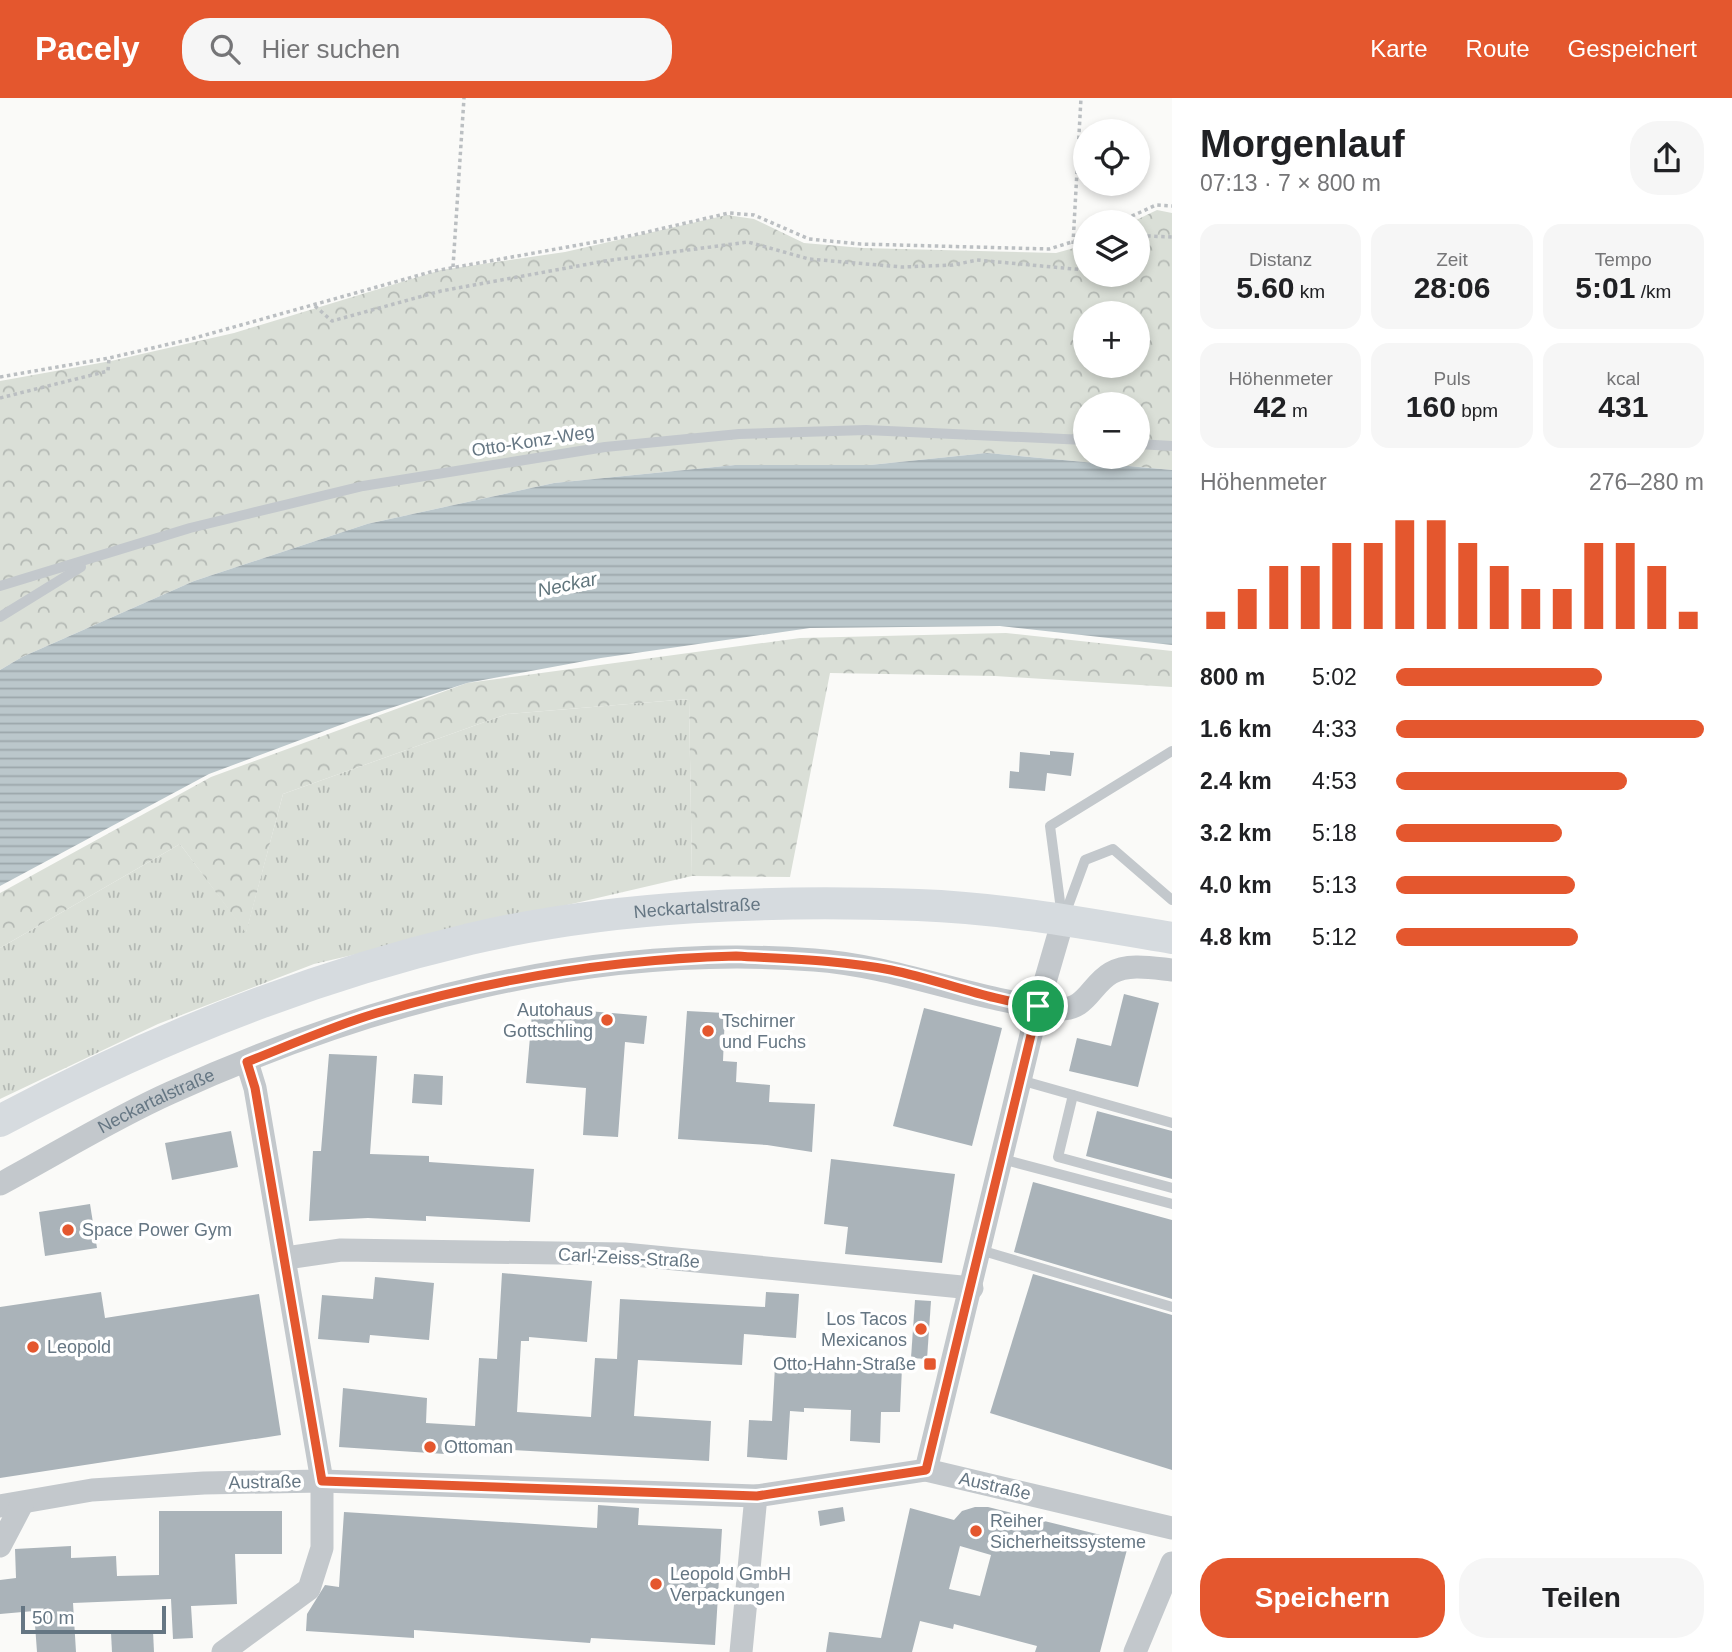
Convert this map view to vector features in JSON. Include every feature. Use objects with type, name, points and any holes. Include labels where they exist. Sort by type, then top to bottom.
[{"type":"main road","name":"Neckartalstraße","points":[[0,1121],[88,1074],[223,1016],[300,987],[472,939],[564,922],[679,909],[803,904],[921,905],[1063,920],[1172,939]]},
{"type":"street","points":[[926,1470],[1038,1006],[1063,920]]},
{"type":"street","name":"Neckartalstraße","points":[[0,1184],[168,1093],[376,1013],[564,971],[657,959],[736,956],[816,960],[891,970],[1013,1003],[1072,1008],[1088,997],[1114,971],[1131,967],[1172,970]]},
{"type":"street","points":[[223,1652],[309,1589],[322,1548],[322,1481],[286,1258],[255,1088],[247,1062]]},
{"type":"street","name":"Carl-Zeiss-Straße","points":[[286,1258],[341,1250],[624,1255],[972,1288]]},
{"type":"street","name":"Austraße","points":[[0,1546],[11,1505],[92,1490],[204,1483],[322,1481],[757,1496],[926,1470],[1172,1528]]},
{"type":"street","points":[[741,1652],[757,1496]]},
{"type":"street","points":[[1135,1652],[1172,1563]]},
{"type":"lane","name":"Otto-Konz-Weg","points":[[0,586],[190,528],[363,486],[605,447],[739,434],[866,430],[1073,439]]},
{"type":"lane","points":[[1150,445],[1172,446]]},
{"type":"lane","points":[[0,617],[91,560]]},
{"type":"lane","points":[[1063,920],[1050,826],[1172,751]]},
{"type":"lane","points":[[1063,920],[1085,860],[1113,849],[1172,900]]},
{"type":"lane","points":[[1020,1080],[1172,1123]]},
{"type":"lane","points":[[1073,1095],[1058,1157],[1172,1188]]},
{"type":"lane","points":[[1002,1159],[1172,1204]]},
{"type":"lane","points":[[980,1250],[1172,1307]]},
{"type":"path","points":[[453,267],[464,98]]},
{"type":"path","points":[[1075,210],[1081,98]]},
{"type":"path","points":[[1145,210],[1156,205],[1172,206]]},
{"type":"path","points":[[0,377],[109,358],[315,306],[453,267],[634,235],[729,213],[754,215],[809,239],[860,244],[1049,249],[1073,244]]},
{"type":"path","points":[[1150,236],[1172,237]]},
{"type":"path","points":[[315,306],[332,321],[455,288],[618,259],[748,242],[809,259],[902,267],[953,265],[977,260],[1073,270]]},
{"type":"path","points":[[0,398],[108,371],[109,358]]},
{"type":"green space","points":[[1157,210],[1172,213],[1172,470],[1150,468],[1150,392],[1073,392],[1073,461],[987,453],[870,465],[735,465],[554,483],[367,524],[194,581],[22,657],[0,670],[0,381],[111,361],[234,333],[441,270],[565,252],[727,215],[754,219],[804,243],[863,248],[1056,253],[1073,248],[1073,287],[1150,287],[1150,213]]},
{"type":"green space","points":[[1006,633],[1172,651],[1172,687],[995,676],[830,673],[790,877],[692,876],[689,699],[507,714],[283,794],[246,933],[180,844],[0,948],[0,893],[211,777],[467,683],[800,638]]},
{"type":"green space","points":[[689,699],[692,876],[314,964],[158,1024],[0,1099],[0,948],[180,844],[246,932],[283,794],[507,714]]},
{"type":"water","name":"Neckar","points":[[987,453],[1073,461],[1073,469],[1172,470],[1172,645],[1000,626],[810,628],[601,658],[467,683],[351,721],[209,774],[0,886],[0,670],[22,657],[194,581],[367,524],[554,483],[735,465],[870,465]]},
{"type":"building","points":[[1050,751],[1074,753],[1071,776],[1047,773],[1045,791],[1009,788],[1010,771],[1019,772],[1020,752],[1050,755]]},
{"type":"building","points":[[1124,994],[1159,1003],[1138,1087],[1069,1071],[1077,1038],[1111,1046]]},
{"type":"building","points":[[924,1008],[1002,1028],[972,1146],[893,1126]]},
{"type":"building","points":[[588,1011],[647,1016],[644,1044],[625,1042],[618,1137],[583,1135],[586,1088],[526,1083],[532,1014],[587,1018]]},
{"type":"building","points":[[687,1011],[725,1013],[723,1061],[737,1062],[736,1082],[770,1085],[769,1102],[815,1104],[812,1152],[767,1145],[678,1139]]},
{"type":"building","points":[[329,1054],[377,1056],[370,1154],[429,1156],[429,1162],[534,1169],[530,1222],[426,1216],[426,1221],[368,1218],[309,1221],[313,1151],[321,1151]]},
{"type":"building","points":[[414,1074],[443,1076],[442,1105],[412,1103]]},
{"type":"building","points":[[1097,1111],[1172,1131],[1172,1179],[1086,1156]]},
{"type":"building","points":[[231,1131],[238,1167],[172,1180],[165,1143]]},
{"type":"building","points":[[831,1159],[955,1174],[942,1263],[845,1254],[848,1227],[824,1224]]},
{"type":"building","points":[[1033,1182],[1172,1220],[1172,1299],[1014,1252]]},
{"type":"building","name":"Space Power Gym","points":[[90,1204],[97,1248],[45,1256],[39,1212]]},
{"type":"building","points":[[502,1273],[592,1281],[587,1342],[529,1337],[529,1341],[521,1341],[517,1412],[591,1417],[595,1358],[617,1359],[620,1299],[765,1307],[766,1292],[799,1294],[796,1338],[744,1334],[742,1365],[638,1360],[634,1416],[711,1421],[709,1461],[461,1447],[460,1455],[339,1447],[343,1388],[427,1398],[426,1423],[475,1426],[479,1358],[497,1359]]},
{"type":"building","points":[[1033,1274],[1172,1315],[1172,1470],[990,1413]]},
{"type":"building","points":[[375,1277],[434,1283],[429,1340],[370,1335],[369,1343],[318,1339],[322,1295],[373,1299]]},
{"type":"building","points":[[101,1292],[105,1318],[259,1294],[281,1435],[0,1478],[0,1307]]},
{"type":"building","name":"Los Tacos Mexicanos","points":[[915,1300],[931,1301],[927,1359],[911,1358]]},
{"type":"building","points":[[775,1366],[881,1371],[881,1366],[902,1367],[900,1412],[881,1412],[880,1443],[850,1441],[851,1410],[804,1408],[804,1412],[790,1411],[787,1460],[747,1457],[749,1420],[772,1421]]},
{"type":"building","points":[[598,1505],[639,1508],[638,1525],[722,1529],[715,1645],[591,1638],[590,1643],[414,1630],[414,1638],[306,1631],[307,1614],[325,1585],[339,1587],[344,1512],[597,1528]]},
{"type":"building","points":[[843,1507],[845,1521],[820,1526],[818,1511]]},
{"type":"building","points":[[988,1507],[1129,1542],[1100,1652],[1035,1652],[1037,1646],[954,1624],[953,1629],[920,1621],[912,1652],[826,1652],[829,1632],[881,1638],[910,1508],[954,1520],[962,1511]],"holes":[[[960,1546],[991,1555],[980,1596],[949,1589]]]},
{"type":"building","points":[[159,1511],[282,1511],[282,1554],[235,1554],[237,1604],[191,1606],[193,1638],[173,1639],[171,1599],[73,1603],[76,1652],[37,1652],[34,1611],[0,1614],[0,1580],[16,1578],[15,1549],[71,1546],[71,1558],[116,1556],[117,1576],[159,1575]]},
{"type":"building","points":[[153,1631],[154,1652],[112,1652],[111,1633]]},
{"type":"place","name":"Autohaus Gottschling","points":[[607,1020]]},
{"type":"place","name":"Tschirner und Fuchs","points":[[708,1031]]},
{"type":"place","name":"Space Power Gym","points":[[68,1230]]},
{"type":"place","name":"Los Tacos Mexicanos","points":[[921,1329]]},
{"type":"place","name":"Leopold","points":[[33,1347]]},
{"type":"place","name":"Otto-Hahn-Straße","points":[[930,1364]]},
{"type":"place","name":"Ottoman","points":[[430,1447]]},
{"type":"place","name":"Reiher Sicherheitssysteme","points":[[976,1531]]},
{"type":"place","name":"Leopold GmbH Verpackungen","points":[[656,1584]]},
{"type":"route","points":[[736,956],[816,960],[891,970],[1013,1003],[1038,1006],[926,1470],[757,1496],[322,1481],[286,1258],[255,1088],[247,1062],[376,1013],[486,986],[564,971],[657,959],[736,956]]}]
